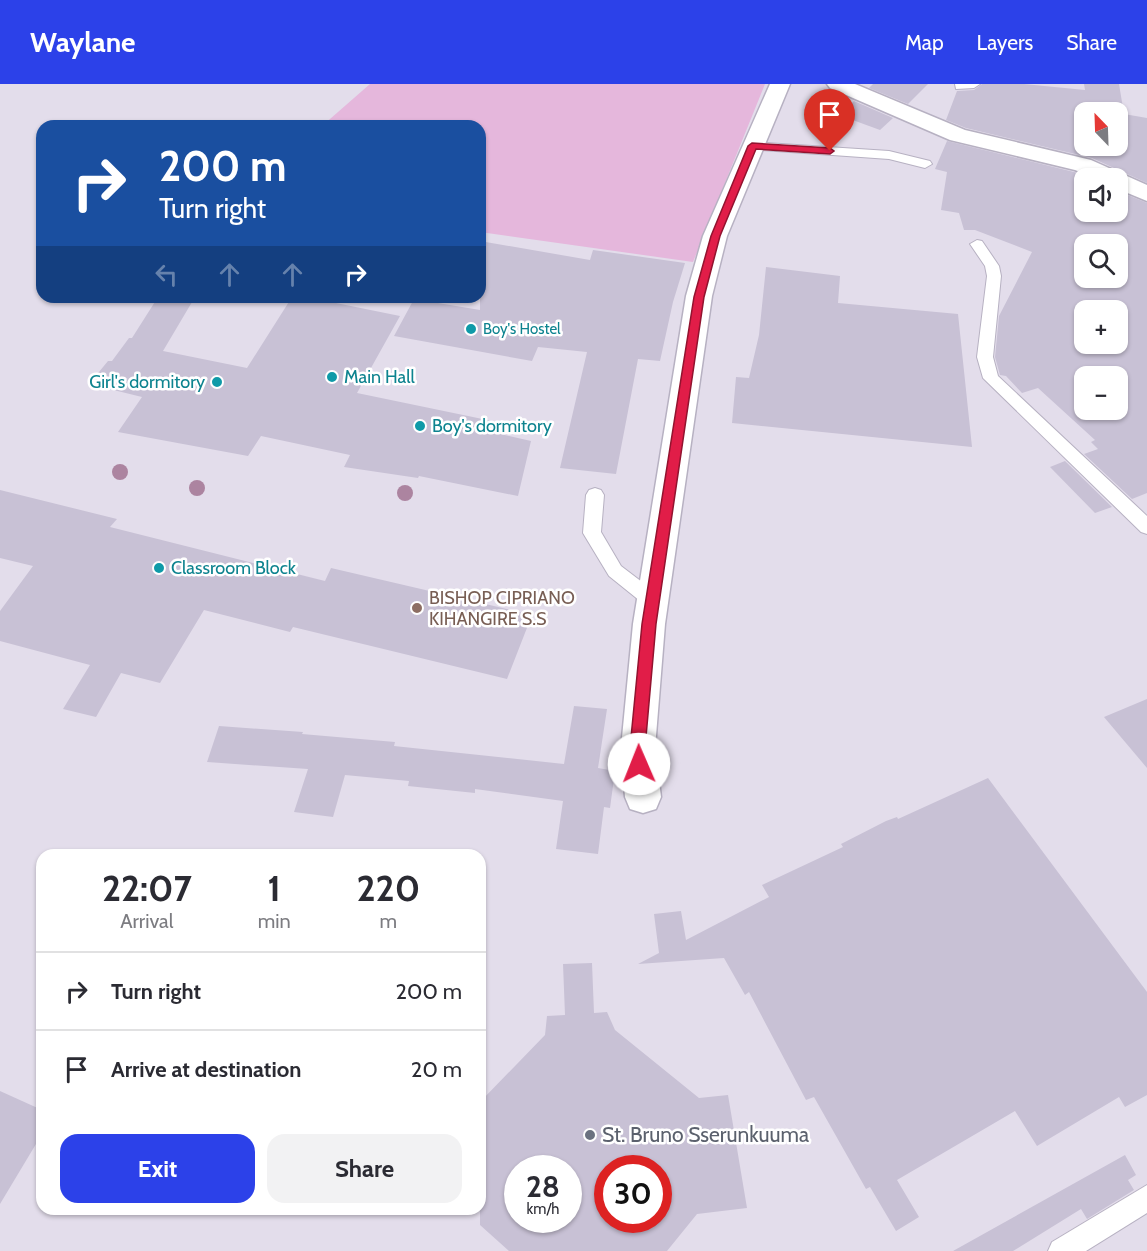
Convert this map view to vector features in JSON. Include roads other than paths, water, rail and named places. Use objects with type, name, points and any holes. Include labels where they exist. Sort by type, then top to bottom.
[{"type":"street","points":[[643,796],[638,748],[652,600],[699,297],[716,236],[780,84]]},
{"type":"street","points":[[837,84],[958,135],[1090,168]]},
{"type":"street","points":[[1128,185],[1147,194]]},
{"type":"lane","points":[[960,86],[974,84]]},
{"type":"lane","points":[[752,146],[889,155],[925,164]]},
{"type":"lane","points":[[977,244],[992,266],[994,276],[986,357],[992,378],[1147,527]]},
{"type":"lane","points":[[595,495],[592,533],[615,571],[652,600]]},
{"type":"lane","points":[[1061,1251],[1147,1198]]},
{"type":"place","name":"Boy's Hostel","points":[[471,329]]},
{"type":"place","name":"Main Hall","points":[[332,377]]},
{"type":"place","name":"Girl's dormitory","points":[[217,382]]},
{"type":"place","name":"Boy's dormitory","points":[[420,426]]},
{"type":"place","name":"Classroom Block","points":[[159,568]]},
{"type":"place","name":"BISHOP CIPRIANO KIHANGIRE S.S","points":[[417,608]]},
{"type":"place","name":"St. Bruno Sserunkuuma","points":[[590,1135]]}]
